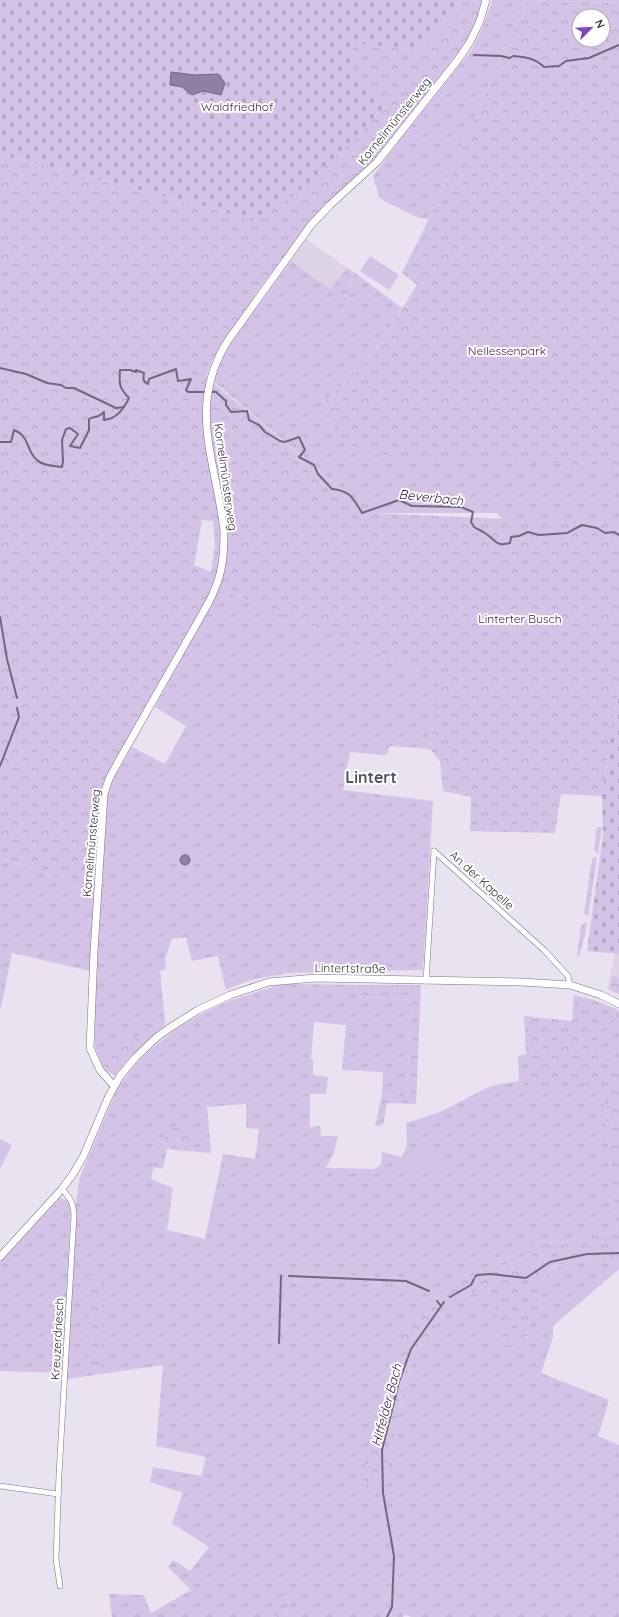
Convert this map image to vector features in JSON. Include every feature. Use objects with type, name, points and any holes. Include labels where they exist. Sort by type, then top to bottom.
[{"type":"street","name":"Kornelimünsterweg","points":[[114,1086],[100,1070],[90,1048],[93,959],[104,794],[109,779],[209,602],[220,577],[224,546],[224,531],[207,431],[206,400],[209,380],[215,364],[229,339],[312,225],[330,205],[377,162],[457,61],[470,42],[480,21],[486,0]]},
{"type":"street","name":"An der Kapelle","points":[[426,981],[434,851],[544,950],[568,976],[570,985]]},
{"type":"street","name":"Lintertstraße","points":[[0,1257],[62,1189],[73,1174],[83,1157],[102,1110],[114,1086],[136,1057],[167,1030],[198,1010],[230,995],[269,982],[316,978],[570,985],[601,995],[619,1004]]},
{"type":"street","name":"Kreuzerdriesch","points":[[60,1586],[56,1559],[58,1494],[74,1215],[73,1203],[62,1189]]},
{"type":"street","points":[[0,1486],[58,1494]]},
{"type":"shaded area","points":[[171,72],[195,75],[218,74],[225,83],[221,95],[203,91],[192,95],[182,87],[170,85]]},
{"type":"shaded area","points":[[306,239],[347,268],[330,289],[291,261]]},
{"type":"shaded area","points":[[183,855],[187,855],[189,856],[189,864],[183,865],[180,862],[180,858]]},
{"type":"shaded area","points":[[615,954],[619,954],[619,995],[607,989]]},
{"type":"green space","name":"Waldfriedhof","points":[[0,0],[464,0],[457,13],[417,50],[352,43],[357,83],[385,106],[369,124],[305,187],[276,207],[250,221],[222,211],[0,154]]},
{"type":"green space","name":"Linterter Busch","points":[[464,0],[482,0],[477,19],[467,40],[389,144],[368,168],[307,226],[262,285],[221,345],[212,361],[206,377],[370,513],[619,524],[619,685],[602,796],[561,794],[555,833],[470,831],[471,797],[443,791],[440,762],[430,749],[439,678],[214,587],[107,779],[95,896],[34,868],[2,859],[0,863],[0,154],[222,211],[250,221],[305,187],[369,124],[385,106],[356,83],[352,42],[417,50],[457,13]],"holes":[[[202,520],[213,521],[215,545],[211,572],[194,565]]]},
{"type":"green space","points":[[492,0],[528,0],[429,219],[419,218],[384,201],[379,197],[373,176],[471,51],[483,27]]},
{"type":"green space","points":[[528,0],[619,0],[619,3]]},
{"type":"green space","name":"Nellessenpark","points":[[528,0],[619,3],[619,469],[550,463],[422,461],[360,451],[338,436],[323,402],[369,361],[417,285],[402,273],[429,219]]},
{"type":"green space","points":[[370,256],[399,275],[389,290],[360,271]]},
{"type":"green space","points":[[291,261],[330,289],[345,303],[355,273],[402,308],[369,361],[323,402],[550,463],[619,469],[619,528],[512,530],[497,513],[370,513],[213,381],[218,365],[227,348]]},
{"type":"green space","points":[[347,268],[355,273],[345,303],[342,306],[330,289]]},
{"type":"green space","points":[[219,589],[440,678],[430,749],[390,746],[387,755],[350,752],[343,790],[433,801],[423,970],[289,973],[250,980],[226,990],[218,956],[192,961],[186,937],[172,939],[165,959],[166,969],[160,971],[165,1022],[99,1057],[95,1047],[95,982],[106,801],[112,781],[132,747],[165,764],[186,726],[155,707]]},
{"type":"green space","points":[[619,685],[619,954],[587,951],[603,835],[602,796]]},
{"type":"green space","points":[[597,827],[602,828],[598,853],[594,850]]},
{"type":"green space","points":[[597,857],[588,917],[584,913],[592,859]]},
{"type":"green space","points":[[1,859],[34,868],[95,896],[90,971],[12,953],[0,1012],[0,863]]},
{"type":"green space","points":[[587,922],[579,956],[577,956],[581,926]]},
{"type":"green space","points":[[612,976],[619,979],[617,983],[619,984],[619,994],[610,989]]},
{"type":"green space","points":[[281,984],[356,985],[355,995],[411,1000],[407,1097],[382,1095],[383,1072],[342,1070],[346,1025],[314,1022],[311,1060],[313,1060],[313,1075],[328,1077],[326,1094],[310,1094],[310,1127],[320,1126],[321,1136],[338,1136],[334,1152],[326,1168],[375,1169],[381,1164],[382,1152],[402,1157],[407,1145],[406,1123],[440,1112],[491,1086],[519,1081],[530,1088],[570,1088],[569,1079],[585,1079],[603,1086],[617,1232],[581,1236],[563,1242],[534,1241],[528,1266],[499,1261],[451,1288],[460,1300],[486,1285],[492,1294],[499,1325],[526,1341],[529,1318],[540,1308],[538,1285],[554,1267],[575,1261],[619,1263],[619,1269],[553,1326],[553,1337],[541,1373],[609,1400],[598,1436],[619,1445],[619,1617],[411,1617],[404,1614],[403,1617],[286,1617],[289,1601],[282,1595],[273,1617],[112,1617],[109,1594],[144,1595],[151,1613],[191,1590],[168,1567],[173,1560],[190,1571],[209,1547],[172,1523],[183,1493],[150,1482],[153,1467],[201,1476],[206,1457],[156,1446],[163,1365],[67,1379],[76,1201],[80,1177],[118,1087],[133,1067],[149,1051],[177,1028],[209,1010],[229,1001]],"holes":[[[246,1104],[246,1128],[259,1129],[255,1159],[223,1154],[205,1239],[167,1230],[173,1188],[151,1179],[158,1145],[165,1136],[178,1140],[175,1150],[211,1153],[207,1107]],[[289,1273],[408,1278],[429,1293],[407,1285],[374,1282],[289,1280]],[[430,1306],[445,1313],[415,1350],[402,1395],[386,1475],[384,1408],[385,1384],[391,1378],[404,1323],[417,1325]]]},
{"type":"green space","points":[[356,985],[421,985],[416,1104],[387,1103],[383,1125],[375,1126],[382,1095],[407,1096],[411,1000],[355,995]]},
{"type":"green space","points":[[574,995],[594,1000],[614,1008],[615,1020],[599,1040],[600,1058],[619,1073],[619,1263],[575,1261],[554,1266],[538,1285],[540,1308],[529,1319],[526,1341],[509,1346],[492,1339],[499,1325],[492,1294],[486,1285],[460,1300],[453,1298],[451,1287],[499,1261],[528,1266],[533,1241],[563,1242],[581,1236],[617,1232],[603,1086],[586,1088],[585,1079],[569,1079],[570,1088],[530,1088],[519,1081],[518,1056],[526,1054],[524,1016],[572,1021]]},
{"type":"green space","points":[[614,1008],[619,1011],[619,1073],[600,1058],[599,1040],[615,1020]]},
{"type":"green space","points":[[165,1022],[166,1024],[130,1057],[115,1075],[105,1069],[99,1057]]},
{"type":"green space","points":[[167,1127],[196,1130],[193,1140],[178,1140],[175,1150],[167,1149],[163,1169],[153,1167],[158,1145],[165,1136]]},
{"type":"green space","points":[[0,1139],[12,1145],[0,1169]]},
{"type":"green space","points":[[407,1147],[443,1158],[438,1177],[401,1166]]},
{"type":"green space","points":[[60,1198],[69,1201],[71,1207],[62,1373],[0,1371],[0,1263]]},
{"type":"green space","points":[[289,1273],[408,1278],[430,1289],[429,1293],[407,1285],[374,1282],[288,1280]]},
{"type":"green space","points":[[88,1275],[103,1277],[101,1368],[89,1369]]},
{"type":"green space","points":[[440,1301],[445,1304],[445,1313],[415,1350],[402,1395],[386,1475],[361,1488],[372,1428],[384,1418],[385,1384],[391,1378],[404,1323],[417,1324],[430,1306]]},
{"type":"green space","points":[[282,1595],[289,1601],[286,1617],[273,1617]]},
{"type":"waterway","points":[[474,55],[530,58],[544,67],[559,66],[566,61],[589,58],[619,45]]},
{"type":"waterway","points":[[0,368],[26,374],[47,383],[61,385],[66,388],[74,388],[116,408],[124,407]]},
{"type":"waterway","name":"Beverbach","points":[[0,442],[11,442],[14,430],[23,436],[33,456],[39,462],[62,467],[62,440],[66,429],[70,428],[78,434],[70,446],[80,448],[89,430],[89,419],[104,412],[104,420],[113,418],[125,406],[129,398],[120,386],[120,370],[130,370],[136,372],[136,370],[144,373],[144,380],[148,384],[149,379],[176,369],[178,381],[191,379],[186,390],[188,392],[216,392],[226,401],[226,405],[231,412],[247,411],[249,420],[259,425],[265,432],[280,441],[285,442],[299,437],[305,450],[299,457],[314,465],[318,474],[332,489],[343,491],[351,496],[362,513],[399,500],[412,506],[461,507],[473,512],[471,522],[474,527],[501,544],[510,543],[511,537],[519,536],[528,532],[539,535],[567,533],[582,525],[597,528],[605,533],[614,532],[619,535]]},
{"type":"waterway","points":[[0,617],[7,659],[17,698]]},
{"type":"waterway","points":[[0,766],[19,717],[17,708]]},
{"type":"waterway","name":"Hitfelder Bach","points":[[475,1277],[477,1275],[491,1274],[526,1278],[550,1262],[587,1254],[619,1253]]},
{"type":"waterway","points":[[279,1343],[281,1276]]},
{"type":"waterway","points":[[289,1276],[406,1281],[429,1291]]},
{"type":"waterway","name":"Hitfelder Bach","points":[[450,1297],[471,1285],[474,1279]]},
{"type":"waterway","name":"Hitfelder Bach","points":[[437,1301],[441,1306]]},
{"type":"waterway","name":"Hitfelder Bach","points":[[387,1617],[392,1607],[394,1556],[383,1493],[382,1450],[399,1382],[411,1349],[444,1302]]},
{"type":"district","name":"Lintert","points":[[371,777]]}]
